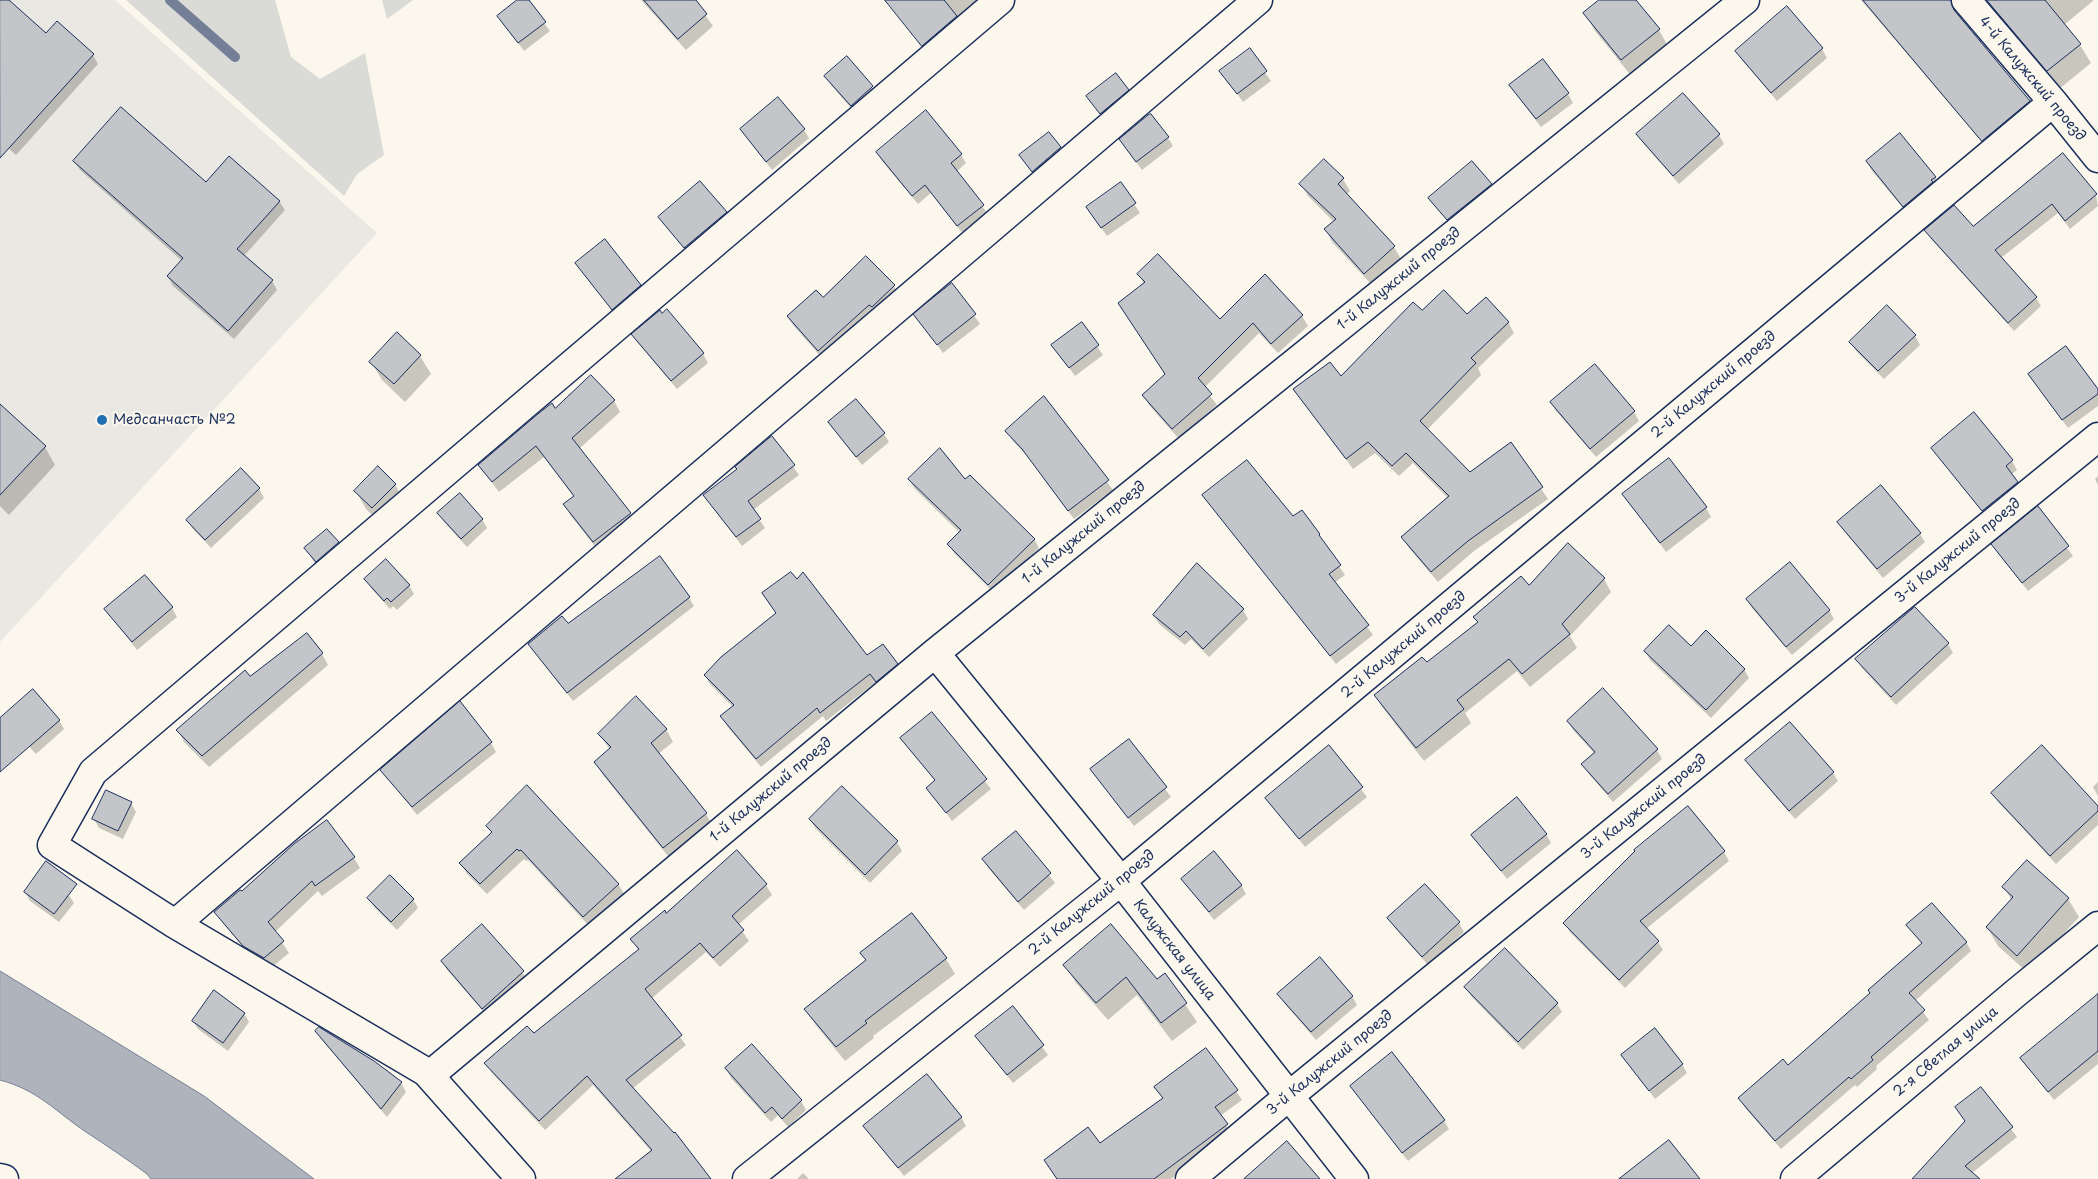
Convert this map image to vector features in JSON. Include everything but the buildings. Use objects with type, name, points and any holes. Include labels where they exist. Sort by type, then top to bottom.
[{"type":"street","points":[[521,1179],[430,1074],[174,924],[52,845],[93,772],[1000,0]]},
{"type":"street","points":[[174,924],[1258,0]]},
{"type":"street","name":"1-й Калужский проезд","points":[[430,1074],[935,653],[1745,0]]},
{"type":"street","name":"4-й Калужский проезд","points":[[1966,0],[2098,158]]},
{"type":"street","name":"2-й Калужский проезд","points":[[747,1179],[1121,882],[2053,102]]},
{"type":"street","name":"3-й Калужский проезд","points":[[1190,1179],[1289,1096],[2098,437]]},
{"type":"street","name":"Калужская улица","points":[[935,653],[1121,882],[1354,1179]]},
{"type":"street","name":"2-я Светлая улица","points":[[1795,1179],[2098,926]]},
{"type":"street","points":[[0,1178],[4,1179]]},
{"type":"shaded area","name":"Медсанчасть №2","points":[[0,0],[115,0],[377,233],[0,642]]},
{"type":"shaded area","points":[[126,0],[275,0],[291,57],[320,79],[365,53],[384,155],[357,174],[344,196]]},
{"type":"shaded area","points":[[382,0],[413,0],[387,19]]},
{"type":"shaded area","points":[[0,971],[204,1096],[314,1179],[151,1179],[139,1168],[36,1095],[0,1080]]},
{"type":"waterway","points":[[170,0],[235,57]]},
{"type":"place","name":"Медсанчасть №2","points":[[102,420]]}]
